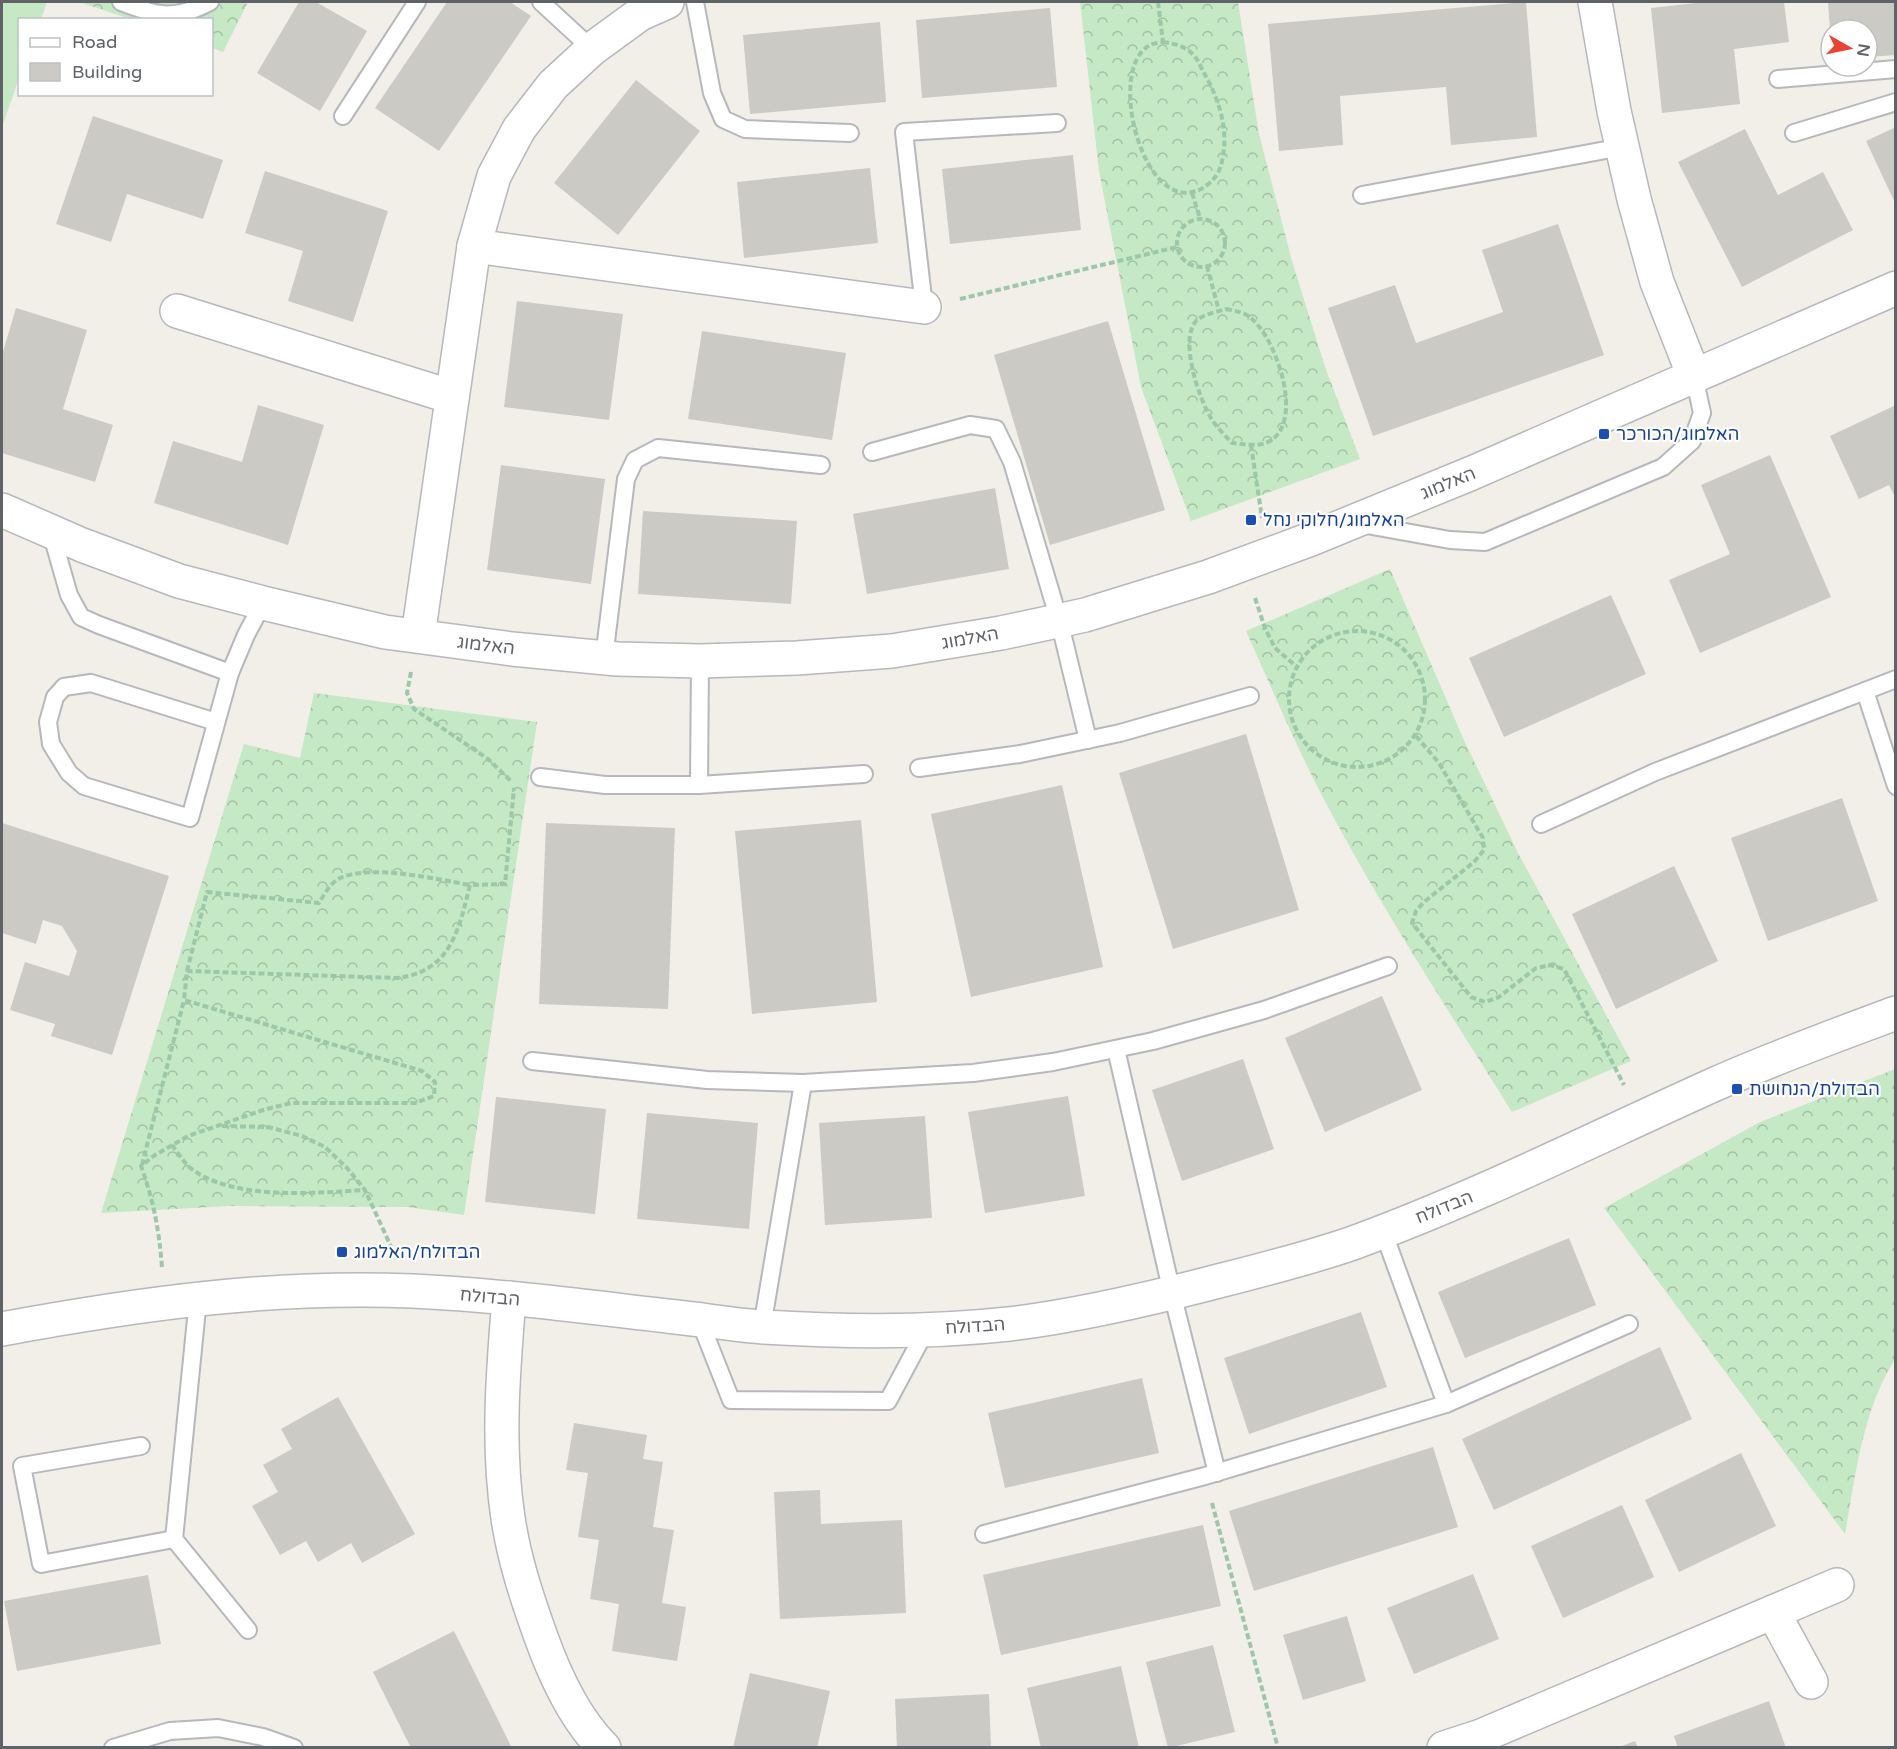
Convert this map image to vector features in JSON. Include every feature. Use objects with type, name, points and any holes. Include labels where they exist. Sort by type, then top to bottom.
[{"type":"street","points":[[418,636],[474,246],[494,176],[519,129],[553,85],[592,49],[640,14],[667,2]]},
{"type":"street","points":[[1595,2],[1634,199],[1657,282],[1694,376]]},
{"type":"street","points":[[474,246],[924,307]]},
{"type":"street","name":"האלמוג","points":[[2,510],[82,545],[179,581],[385,632],[512,649],[604,658],[700,661],[797,658],[892,651],[1085,615],[1256,560],[1483,469],[1896,288]]},
{"type":"street","points":[[177,311],[452,397]]},
{"type":"street","name":"הבדולח","points":[[2,1329],[233,1294],[312,1290],[411,1291],[509,1298],[762,1327],[926,1330],[1011,1324],[1100,1309],[1172,1293],[1257,1272],[1340,1247],[1506,1180],[1716,1084],[1815,1043],[1896,1013]]},
{"type":"street","points":[[509,1298],[502,1384],[501,1441],[508,1518],[521,1581],[547,1652],[567,1697],[604,1748]]},
{"type":"street","points":[[1444,1748],[1481,1736],[1837,1585]]},
{"type":"street","points":[[1773,1612],[1811,1682]]},
{"type":"lane","points":[[121,2],[165,15],[183,13],[210,2]]},
{"type":"lane","points":[[343,116],[417,2]]},
{"type":"lane","points":[[541,2],[592,49]]},
{"type":"lane","points":[[694,2],[712,93],[723,119],[745,129],[850,133]]},
{"type":"lane","points":[[1778,79],[1896,69]]},
{"type":"lane","points":[[1794,133],[1896,102]]},
{"type":"lane","points":[[924,307],[904,132],[1057,123]]},
{"type":"lane","points":[[1362,195],[1622,147]]},
{"type":"lane","points":[[1351,523],[1450,540],[1485,542],[1663,467],[1692,441],[1702,413],[1694,376]]},
{"type":"lane","points":[[872,452],[970,425],[996,429],[1012,462],[1059,620],[1088,740]]},
{"type":"lane","points":[[604,658],[626,479],[635,460],[658,448],[821,465]]},
{"type":"lane","points":[[51,531],[69,595],[81,617],[230,673]]},
{"type":"lane","points":[[216,722],[91,684],[64,687],[55,698],[48,722],[51,744],[69,773],[84,786],[190,818],[230,673],[263,603]]},
{"type":"lane","points":[[699,785],[700,661]]},
{"type":"lane","points":[[1540,824],[1654,772],[1896,679]]},
{"type":"lane","points":[[1864,691],[1896,786]]},
{"type":"lane","points":[[919,768],[1020,754],[1088,740],[1250,696]]},
{"type":"lane","points":[[540,777],[605,785],[699,785],[864,774]]},
{"type":"lane","points":[[532,1061],[707,1080],[803,1083],[973,1073],[1053,1062],[1153,1041],[1263,1010],[1388,966]]},
{"type":"lane","points":[[1116,1049],[1211,1474]]},
{"type":"lane","points":[[762,1327],[803,1083]]},
{"type":"lane","points":[[1383,1231],[1446,1404]]},
{"type":"lane","points":[[198,1299],[174,1539],[248,1630]]},
{"type":"lane","points":[[699,1319],[731,1400],[888,1401],[926,1330]]},
{"type":"lane","points":[[984,1533],[1211,1474],[1446,1404],[1629,1324]]},
{"type":"lane","points":[[141,1446],[22,1466],[41,1564],[174,1539]]},
{"type":"lane","points":[[113,1748],[170,1731],[218,1728],[263,1737],[294,1748]]},
{"type":"path","points":[[1158,2],[1163,42]]},
{"type":"path","points":[[1163,42],[1179,44],[1195,56],[1221,108],[1225,142],[1221,168],[1210,184],[1192,193],[1171,189],[1154,173],[1139,145],[1130,108],[1131,78],[1138,58],[1148,46],[1163,42]]},
{"type":"path","points":[[1192,193],[1200,218]]},
{"type":"path","points":[[1200,218],[1216,223],[1222,230],[1225,250],[1221,258],[1207,266],[1198,267],[1186,261],[1180,255],[1177,247],[1180,232],[1185,225],[1191,220],[1200,218]]},
{"type":"path","points":[[924,307],[1177,247]]},
{"type":"path","points":[[1207,266],[1219,311]]},
{"type":"path","points":[[1226,309],[1251,318],[1262,330],[1282,373],[1286,390],[1287,413],[1279,431],[1268,442],[1251,445],[1232,443],[1210,418],[1199,391],[1189,354],[1191,330],[1197,320],[1219,311],[1226,309]]},
{"type":"path","points":[[1251,445],[1256,560],[1264,628],[1275,648],[1297,667]]},
{"type":"path","points":[[1349,631],[1371,632],[1392,640],[1409,654],[1420,672],[1426,693],[1424,716],[1416,736],[1400,753],[1379,764],[1356,767],[1334,763],[1314,752],[1299,734],[1290,712],[1290,689],[1297,667],[1310,649],[1329,637],[1349,631]]},
{"type":"path","points":[[165,1303],[159,1228],[152,1195],[141,1166],[184,1000],[188,970],[207,892],[319,903],[326,891],[338,879],[361,872],[470,885],[506,884],[514,784],[488,759],[414,709],[407,693],[418,636]]},
{"type":"path","points":[[1416,736],[1439,763],[1483,838],[1484,850],[1474,862],[1424,902],[1416,911],[1412,923],[1471,997],[1485,1002],[1498,997],[1536,968],[1551,965],[1564,969],[1641,1118]]},
{"type":"path","points":[[188,970],[397,978],[414,976],[436,962],[449,950],[459,928],[470,885]]},
{"type":"path","points":[[141,1166],[188,1136],[263,1110],[291,1103],[415,1103],[434,1095],[435,1082],[422,1071],[184,1000]]},
{"type":"path","points":[[218,1126],[268,1127],[302,1136],[325,1147],[347,1168],[365,1190],[411,1291]]},
{"type":"path","points":[[172,1145],[188,1166],[207,1178],[239,1188],[312,1193],[365,1190]]},
{"type":"path","points":[[1211,1474],[1278,1748]]},
{"type":"green space","points":[[2,2],[47,2],[41,18],[18,18],[18,81],[2,127]]},
{"type":"green space","points":[[79,2],[248,2],[223,52],[213,48],[213,18],[127,18]]},
{"type":"green space","points":[[1080,2],[1238,2],[1259,134],[1292,261],[1325,367],[1360,459],[1191,521],[1141,387],[1099,171]]},
{"type":"green space","points":[[1390,569],[1463,738],[1518,853],[1631,1061],[1512,1112],[1411,950],[1338,826],[1298,746],[1246,631]]},
{"type":"green space","points":[[314,693],[537,722],[464,1215],[408,1207],[230,1206],[101,1213],[244,744],[300,758]]},
{"type":"green space","points":[[1895,1069],[1895,1359],[1875,1400],[1868,1422],[1857,1466],[1845,1534],[1604,1208],[1760,1122]]},
{"type":"building","points":[[299,2],[316,2],[367,31],[320,111],[257,73]]},
{"type":"building","points":[[447,2],[510,2],[531,16],[439,151],[375,108]]},
{"type":"building","points":[[1526,2],[1537,137],[1451,145],[1446,87],[1340,96],[1343,145],[1279,151],[1268,24]]},
{"type":"building","points":[[1705,2],[1784,2],[1789,42],[1734,49],[1740,104],[1662,113],[1651,8]]},
{"type":"building","points":[[1828,2],[1896,2],[1896,55],[1879,56],[1879,18],[1829,18]]},
{"type":"building","points":[[1050,8],[1057,87],[922,98],[916,20]]},
{"type":"building","points":[[880,22],[886,102],[750,114],[743,35]]},
{"type":"building","points":[[636,80],[700,131],[618,235],[554,183]]},
{"type":"building","points":[[93,116],[223,160],[203,219],[127,194],[111,242],[56,224]]},
{"type":"building","points":[[1896,127],[1896,205],[1866,141]]},
{"type":"building","points":[[1745,129],[1778,195],[1823,172],[1853,230],[1742,287],[1678,162]]},
{"type":"building","points":[[1073,155],[1081,230],[950,244],[942,169]]},
{"type":"building","points":[[870,168],[878,243],[744,258],[737,182]]},
{"type":"building","points":[[265,171],[388,211],[353,322],[288,301],[303,251],[245,233]]},
{"type":"building","points":[[1558,224],[1604,355],[1373,436],[1328,308],[1395,285],[1416,343],[1503,312],[1482,250]]},
{"type":"building","points":[[517,301],[623,314],[609,420],[504,407]]},
{"type":"building","points":[[16,308],[87,330],[63,409],[113,425],[95,482],[2,453],[2,355]]},
{"type":"building","points":[[1108,321],[1165,510],[1050,545],[994,355]]},
{"type":"building","points":[[702,331],[846,353],[832,440],[688,419]]},
{"type":"building","points":[[258,405],[324,425],[288,545],[154,503],[173,441],[242,462]]},
{"type":"building","points":[[1896,405],[1896,499],[1889,485],[1859,499],[1830,436]]},
{"type":"building","points":[[1770,455],[1831,597],[1700,653],[1669,580],[1730,554],[1701,485]]},
{"type":"building","points":[[501,465],[605,479],[591,584],[487,570]]},
{"type":"building","points":[[995,488],[1009,569],[867,594],[853,514]]},
{"type":"building","points":[[643,511],[797,521],[791,604],[638,594]]},
{"type":"building","points":[[1611,595],[1646,674],[1504,737],[1469,658]]},
{"type":"building","points":[[1246,734],[1299,910],[1173,949],[1119,773]]},
{"type":"building","points":[[1062,785],[1103,967],[971,997],[931,814]]},
{"type":"building","points":[[1842,798],[1878,901],[1768,941],[1731,838]]},
{"type":"building","points":[[861,820],[877,1002],[752,1014],[735,831]]},
{"type":"building","points":[[2,823],[169,876],[112,1055],[51,1036],[55,1024],[10,1010],[25,962],[69,976],[77,951],[62,926],[43,920],[36,944],[2,933]]},
{"type":"building","points":[[546,823],[675,828],[668,1009],[539,1004]]},
{"type":"building","points":[[1674,866],[1718,961],[1616,1009],[1572,914]]},
{"type":"building","points":[[1382,996],[1422,1090],[1325,1132],[1285,1038]]},
{"type":"building","points":[[1243,1059],[1274,1149],[1182,1181],[1152,1090]]},
{"type":"building","points":[[1068,1096],[1085,1196],[985,1213],[968,1112]]},
{"type":"building","points":[[496,1097],[606,1109],[595,1214],[485,1202]]},
{"type":"building","points":[[647,1113],[758,1123],[749,1229],[637,1219]]},
{"type":"building","points":[[925,1116],[932,1218],[825,1225],[819,1123]]},
{"type":"building","points":[[1569,1238],[1596,1305],[1465,1358],[1438,1292]]},
{"type":"building","points":[[1361,1312],[1387,1387],[1249,1434],[1224,1358]]},
{"type":"building","points":[[1660,1347],[1692,1419],[1494,1510],[1462,1439]]},
{"type":"building","points":[[1142,1378],[1159,1453],[1005,1488],[988,1413]]},
{"type":"building","points":[[338,1397],[415,1534],[362,1563],[351,1543],[318,1562],[306,1541],[280,1555],[252,1506],[278,1492],[263,1465],[292,1449],[281,1429]]},
{"type":"building","points":[[574,1423],[647,1435],[643,1459],[663,1462],[653,1527],[674,1530],[662,1603],[686,1607],[677,1661],[612,1651],[619,1604],[590,1599],[599,1540],[578,1537],[588,1473],[566,1470]]},
{"type":"building","points":[[1433,1447],[1458,1527],[1254,1591],[1229,1511]]},
{"type":"building","points":[[1741,1453],[1776,1526],[1679,1572],[1645,1500]]},
{"type":"building","points":[[820,1490],[821,1524],[902,1520],[906,1613],[780,1619],[774,1492]]},
{"type":"building","points":[[1622,1505],[1654,1577],[1563,1618],[1531,1546]]},
{"type":"building","points":[[1203,1525],[1221,1606],[1001,1655],[983,1575]]},
{"type":"building","points":[[1473,1574],[1499,1639],[1414,1674],[1387,1608]]},
{"type":"building","points":[[148,1575],[161,1644],[17,1671],[4,1601]]},
{"type":"building","points":[[1347,1616],[1366,1681],[1303,1700],[1283,1635]]},
{"type":"building","points":[[454,1631],[512,1748],[411,1748],[373,1672]]},
{"type":"building","points":[[1213,1645],[1235,1732],[1168,1748],[1146,1662]]},
{"type":"building","points":[[1121,1666],[1139,1748],[1041,1748],[1027,1688]]},
{"type":"building","points":[[750,1673],[830,1691],[817,1748],[733,1748]]},
{"type":"building","points":[[989,1694],[991,1748],[897,1748],[895,1699]]},
{"type":"building","points":[[1769,1701],[1786,1748],[1678,1748],[1674,1736]]},
{"type":"building","points":[[1635,1741],[1638,1748],[1619,1748],[1619,1747]]},
{"type":"place","name":"האלמוג/הכורכר","points":[[1604,434]]},
{"type":"place","name":"האלמוג/חלוקי נחל","points":[[1251,520]]},
{"type":"place","name":"הבדולת/הנחושת","points":[[1737,1089]]},
{"type":"place","name":"הבדולח/האלמוג","points":[[342,1252]]}]
